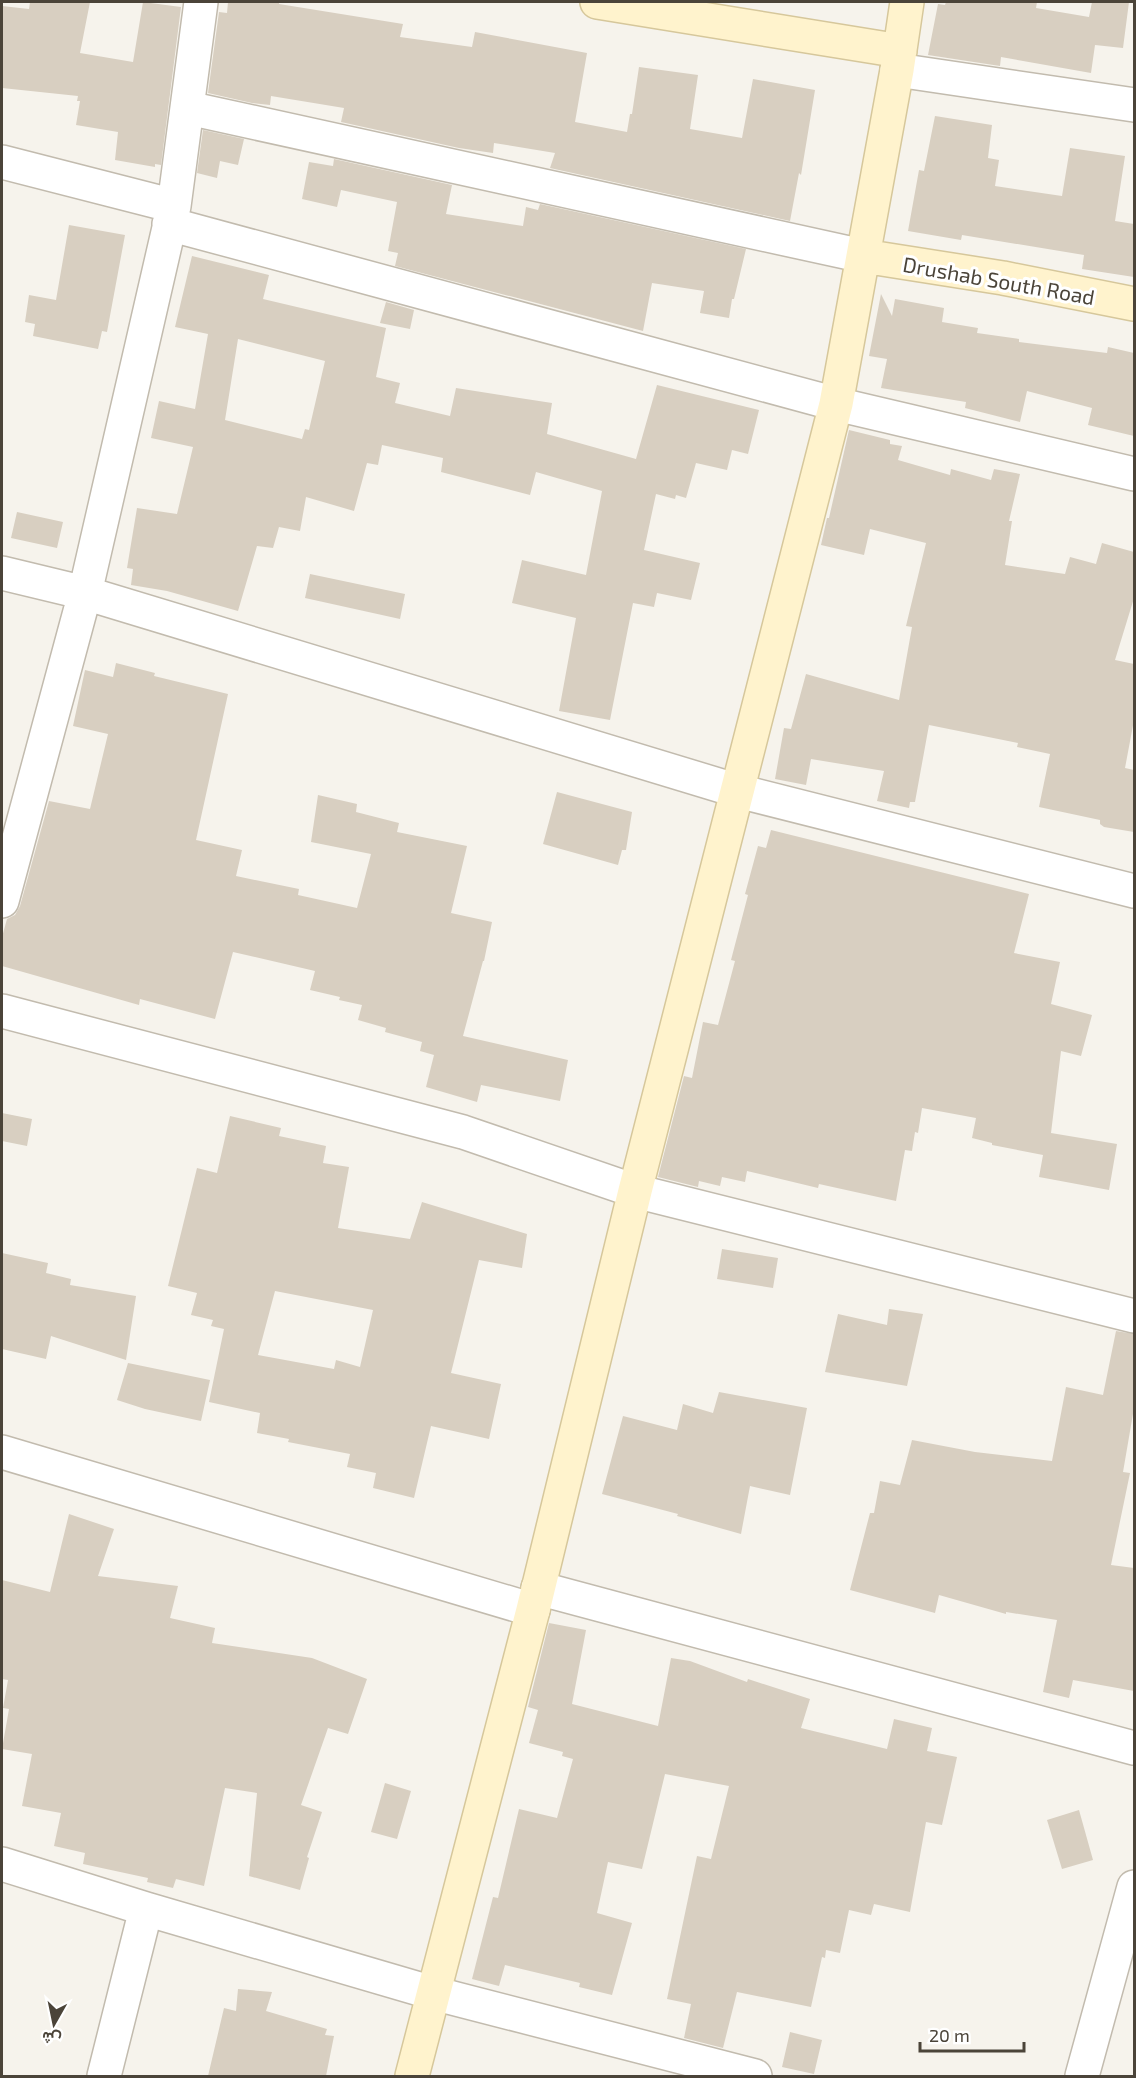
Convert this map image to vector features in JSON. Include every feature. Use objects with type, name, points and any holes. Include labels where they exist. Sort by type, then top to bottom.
[{"type":"street","points":[[2,901],[85,593],[172,215],[201,2]]},
{"type":"street","points":[[597,2],[1134,105]]},
{"type":"street","points":[[412,2076],[535,1599],[635,1191],[836,404],[907,2]]},
{"type":"street","points":[[188,108],[863,256]]},
{"type":"street","points":[[2,162],[172,215],[836,404],[1134,474]]},
{"type":"street","name":"Drushab South Road","points":[[863,256],[1003,278],[1134,304]]},
{"type":"street","points":[[2,573],[85,593],[738,791],[1134,891]]},
{"type":"street","points":[[2,1011],[463,1132],[635,1191],[1134,1316]]},
{"type":"street","points":[[2,1452],[535,1599],[1134,1748]]},
{"type":"street","points":[[2,1864],[146,1909],[433,1993],[755,2076]]},
{"type":"street","points":[[1082,2076],[1134,1887]]},
{"type":"street","points":[[104,2076],[146,1909]]},
{"type":"building","points":[[30,2],[90,2],[80,53],[133,62],[143,2],[181,7],[161,165],[155,164],[155,167],[115,160],[118,132],[76,125],[80,101],[77,101],[78,96],[2,88],[2,6],[29,9]]},
{"type":"building","points":[[228,2],[279,2],[279,4],[403,24],[400,37],[472,47],[475,32],[587,53],[575,122],[627,132],[639,67],[698,75],[690,129],[742,138],[753,79],[815,90],[801,175],[799,173],[790,221],[550,168],[555,153],[494,143],[493,153],[459,148],[341,122],[344,108],[271,96],[270,105],[208,93],[219,12],[227,13]]},
{"type":"building","points":[[946,2],[1037,2],[1036,8],[1089,17],[1092,2],[1129,2],[1123,48],[1095,45],[1091,73],[1001,57],[1000,66],[928,55],[938,4],[945,5]]},
{"type":"building","points":[[935,116],[992,125],[988,158],[999,160],[995,186],[1062,196],[1070,148],[1125,156],[1115,221],[1134,224],[1134,277],[1082,269],[1084,255],[962,235],[961,240],[908,231],[919,170],[924,171]]},
{"type":"building","points":[[203,130],[244,139],[238,165],[220,161],[217,178],[197,173]]},
{"type":"building","points":[[334,159],[452,185],[446,214],[523,226],[526,207],[538,210],[540,204],[746,249],[729,318],[700,313],[704,291],[652,283],[643,331],[395,266],[398,253],[388,251],[397,202],[341,190],[337,207],[302,199],[309,162],[333,166]]},
{"type":"building","points":[[69,225],[125,235],[107,332],[102,331],[98,349],[33,336],[35,324],[25,322],[29,295],[56,300]]},
{"type":"building","points":[[192,256],[269,275],[263,299],[386,328],[376,377],[400,383],[395,403],[450,416],[456,388],[552,403],[547,434],[636,459],[657,385],[759,410],[748,454],[732,450],[727,470],[696,463],[686,498],[676,495],[675,499],[656,494],[644,550],[700,563],[691,600],[657,593],[654,607],[633,603],[610,720],[559,711],[576,618],[512,603],[522,560],[586,575],[602,491],[536,472],[530,495],[441,472],[443,458],[382,445],[378,465],[367,463],[354,511],[306,497],[300,531],[279,527],[273,548],[257,546],[238,611],[167,591],[131,585],[133,569],[127,568],[137,508],[177,514],[193,447],[151,438],[159,401],[195,409],[208,334],[175,327]],"holes":[[[238,339],[325,361],[309,430],[305,429],[302,439],[225,420]]]},
{"type":"building","points":[[881,294],[892,316],[895,299],[944,308],[942,322],[978,328],[977,333],[1019,339],[1019,342],[1107,353],[1108,347],[1134,353],[1134,436],[1088,425],[1092,408],[1027,391],[1020,422],[965,408],[966,402],[881,388],[887,359],[869,356]]},
{"type":"building","points":[[386,302],[414,310],[410,329],[380,323]]},
{"type":"building","points":[[849,430],[890,440],[890,444],[902,446],[898,460],[950,475],[951,469],[991,480],[994,469],[1020,474],[1009,521],[1012,521],[1005,565],[1065,574],[1070,557],[1096,564],[1102,543],[1134,552],[1134,598],[1115,660],[1134,664],[1134,720],[1125,768],[1134,770],[1134,832],[1104,827],[1100,824],[1100,820],[1039,807],[1050,754],[1017,747],[1018,743],[929,725],[915,802],[910,802],[909,808],[877,801],[884,771],[811,759],[806,785],[775,779],[784,728],[791,729],[806,674],[899,700],[912,627],[906,626],[926,543],[870,529],[864,555],[821,545]]},
{"type":"building","points":[[17,512],[63,522],[57,548],[11,538]]},
{"type":"building","points":[[310,574],[405,594],[400,619],[305,598]]},
{"type":"building","points":[[116,663],[155,673],[154,676],[228,694],[196,840],[242,850],[236,876],[299,889],[298,895],[357,908],[371,854],[311,842],[318,795],[357,804],[356,812],[399,823],[397,832],[467,846],[451,913],[492,922],[484,961],[463,1036],[568,1060],[560,1101],[481,1085],[477,1102],[426,1087],[434,1055],[420,1051],[422,1042],[385,1032],[386,1028],[358,1020],[362,1005],[310,990],[315,971],[233,952],[215,1019],[140,999],[139,1005],[2,966],[2,937],[7,919],[15,915],[20,906],[49,801],[90,809],[108,734],[73,726],[85,670],[113,677]]},
{"type":"building","points":[[557,792],[632,812],[626,850],[622,850],[618,865],[543,844]]},
{"type":"building","points":[[771,830],[1029,894],[1014,953],[1060,962],[1051,1004],[1092,1015],[1081,1056],[1061,1051],[1051,1133],[1117,1144],[1109,1190],[1039,1177],[1043,1155],[992,1145],[992,1143],[972,1138],[976,1118],[922,1108],[912,1151],[905,1150],[896,1201],[819,1184],[818,1188],[747,1171],[745,1182],[722,1177],[720,1186],[699,1181],[698,1187],[658,1177],[684,1076],[692,1078],[703,1022],[718,1025],[735,961],[731,960],[758,846],[766,848]]},
{"type":"building","points":[[2,1113],[32,1119],[27,1146],[2,1141]]},
{"type":"building","points":[[230,1116],[281,1128],[279,1136],[326,1146],[323,1163],[349,1167],[338,1228],[410,1239],[422,1202],[527,1234],[522,1268],[479,1260],[451,1373],[501,1384],[489,1439],[431,1426],[414,1498],[373,1488],[376,1473],[347,1467],[350,1454],[288,1442],[289,1439],[257,1433],[260,1413],[209,1402],[224,1329],[211,1326],[213,1320],[191,1315],[197,1293],[168,1286],[197,1168],[217,1173]],"holes":[[[275,1291],[373,1310],[360,1367],[336,1360],[334,1369],[258,1355]]]},
{"type":"building","points":[[722,1249],[778,1258],[773,1288],[717,1279]]},
{"type":"building","points":[[2,1253],[48,1263],[46,1273],[71,1279],[70,1285],[136,1296],[126,1360],[51,1336],[46,1359],[2,1349]]},
{"type":"building","points":[[889,1309],[923,1314],[907,1386],[825,1372],[838,1314],[887,1325]]},
{"type":"building","points":[[1116,1331],[1134,1334],[1134,1408],[1123,1472],[1130,1473],[1111,1565],[1134,1568],[1134,1691],[1073,1680],[1069,1698],[1043,1692],[1057,1620],[1006,1612],[1006,1614],[939,1595],[935,1613],[850,1590],[870,1513],[874,1513],[880,1481],[900,1485],[912,1440],[975,1452],[1052,1461],[1066,1387],[1103,1395]]},
{"type":"building","points":[[128,1363],[210,1380],[201,1421],[145,1409],[117,1400]]},
{"type":"building","points":[[719,1392],[807,1408],[790,1495],[750,1486],[741,1534],[602,1494],[623,1416],[677,1430],[683,1404],[713,1413]]},
{"type":"building","points":[[69,1514],[114,1529],[98,1576],[178,1586],[170,1618],[215,1628],[212,1643],[312,1658],[367,1679],[348,1734],[328,1728],[301,1805],[322,1812],[307,1857],[309,1858],[300,1890],[249,1876],[257,1793],[225,1788],[204,1886],[176,1879],[173,1888],[147,1882],[148,1878],[83,1864],[85,1853],[54,1846],[61,1813],[22,1806],[32,1754],[2,1749],[9,1709],[3,1708],[8,1680],[2,1679],[2,1580],[50,1592]]},
{"type":"building","points":[[549,1623],[586,1630],[572,1704],[658,1726],[671,1658],[690,1661],[747,1682],[748,1679],[810,1699],[801,1728],[887,1749],[894,1719],[932,1728],[927,1751],[957,1757],[942,1825],[926,1822],[910,1912],[874,1904],[871,1915],[849,1910],[840,1953],[826,1950],[825,1958],[822,1957],[811,2007],[737,1992],[723,2048],[684,2038],[691,2004],[667,1999],[697,1856],[711,1859],[729,1786],[665,1774],[642,1869],[608,1862],[597,1913],[632,1923],[612,1995],[579,1987],[580,1983],[505,1965],[499,1986],[472,1979],[493,1897],[498,1898],[519,1809],[557,1818],[573,1759],[562,1756],[563,1752],[529,1743],[538,1710],[528,1707]]},
{"type":"building","points":[[385,1783],[411,1791],[397,1839],[371,1832]]},
{"type":"building","points":[[1079,1810],[1093,1860],[1062,1869],[1047,1820]]},
{"type":"building","points":[[238,1989],[272,1992],[266,2011],[327,2029],[325,2035],[334,2036],[326,2076],[208,2076],[224,2008],[236,2011]]},
{"type":"building","points":[[790,2032],[822,2040],[814,2074],[782,2067]]}]
